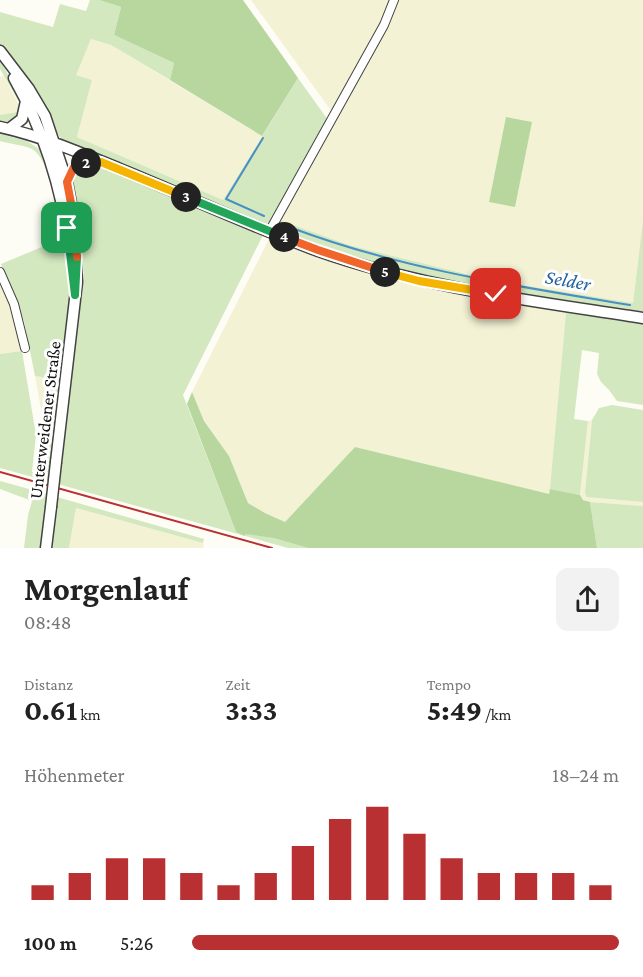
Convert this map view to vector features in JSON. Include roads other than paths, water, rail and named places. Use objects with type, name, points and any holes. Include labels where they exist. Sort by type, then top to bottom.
[{"type":"street","points":[[270,232],[384,25],[394,0]]},
{"type":"street","name":"Unterweidener Straße","points":[[0,53],[36,120],[43,140],[67,228],[75,295]]},
{"type":"street","name":"Unterweidener Straße","points":[[0,53],[28,89],[45,116],[67,182],[75,231],[78,268],[46,548]]},
{"type":"street","points":[[5,128],[22,119],[26,101]]},
{"type":"street","points":[[5,128],[55,144],[270,232],[368,267],[419,281],[643,318]]},
{"type":"street","points":[[67,182],[71,171],[78,165],[101,162]]},
{"type":"street","points":[[0,272],[14,304],[25,348]]},
{"type":"waterway","name":"Selder","points":[[263,138],[226,199],[264,216]]},
{"type":"waterway","name":"Selder","points":[[292,228],[375,255],[459,275],[630,305]]},
{"type":"railway","points":[[0,472],[272,548]]}]
